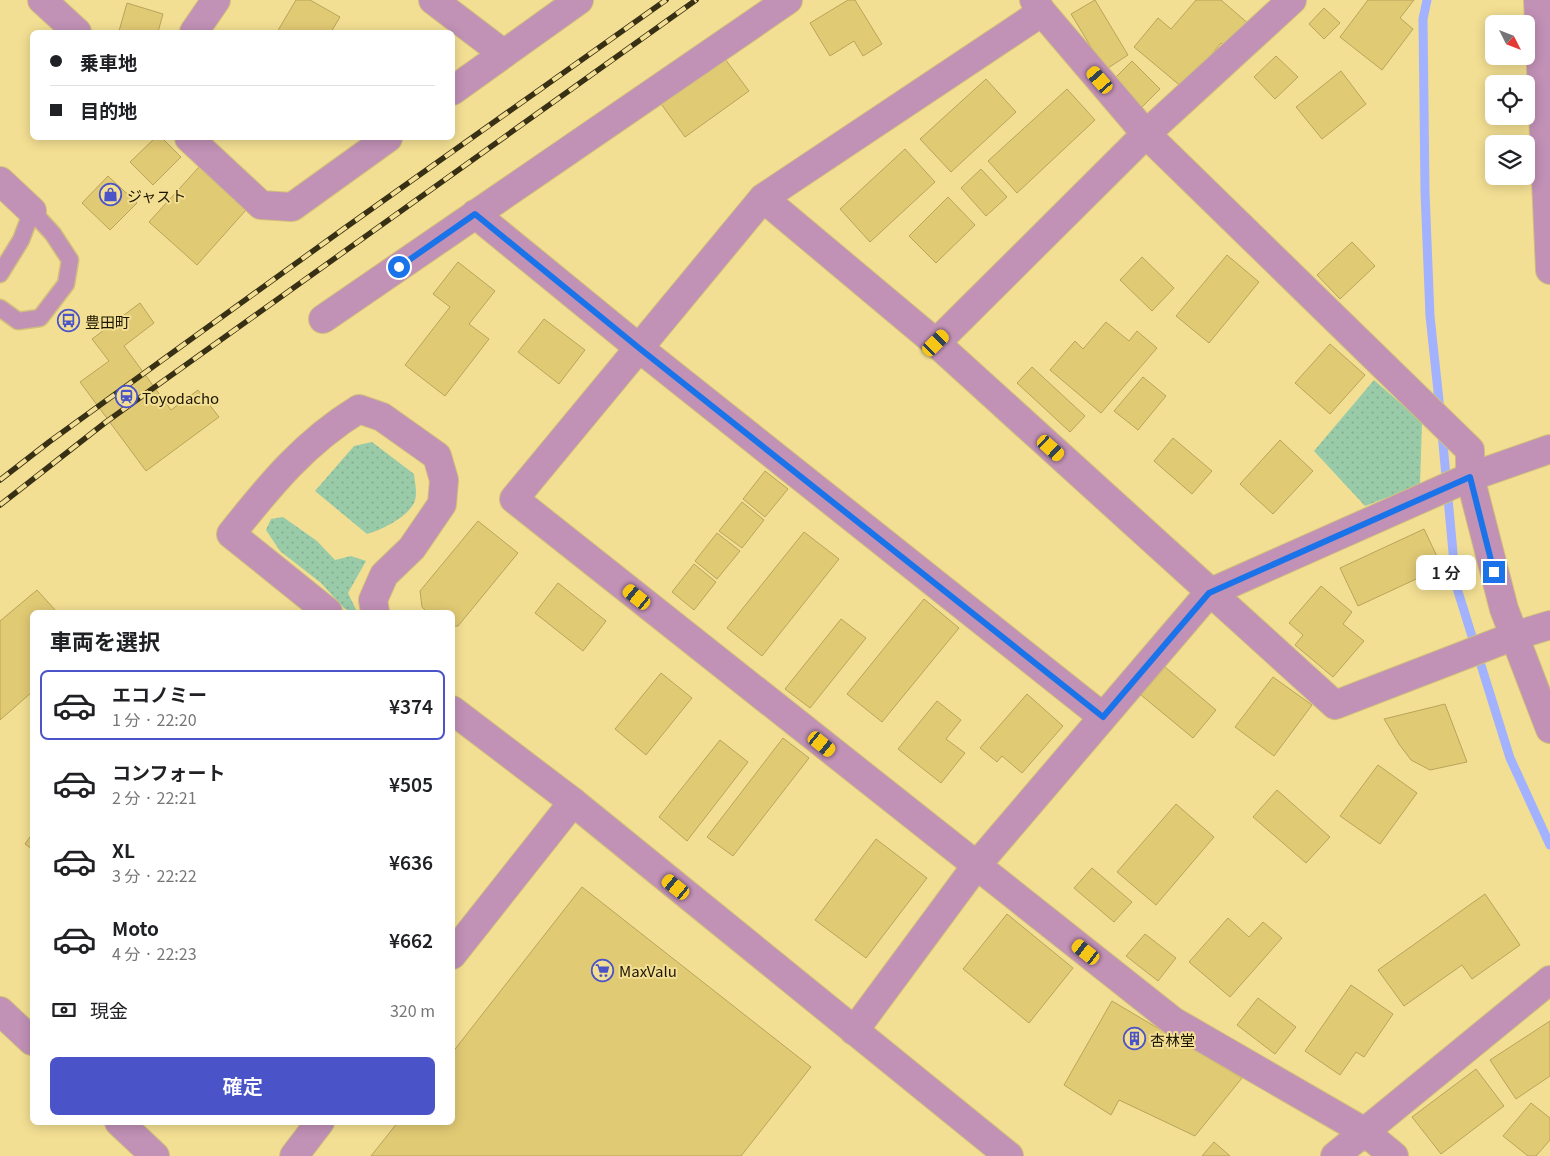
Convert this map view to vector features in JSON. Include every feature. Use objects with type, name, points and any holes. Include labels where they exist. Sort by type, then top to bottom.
[{"type":"street","points":[[42,0],[75,30]]},
{"type":"street","points":[[195,30],[216,0]]},
{"type":"street","points":[[433,0],[504,54]]},
{"type":"street","points":[[455,89],[579,0]]},
{"type":"street","points":[[323,319],[788,0]]},
{"type":"street","points":[[936,343],[1146,134],[1292,0]]},
{"type":"street","points":[[1538,0],[1550,270]]},
{"type":"street","points":[[1394,1156],[1365,1132],[1173,1022],[514,499],[763,198],[1038,6],[1146,134],[1470,450],[1470,477],[1504,609],[1550,729]]},
{"type":"street","points":[[191,140],[261,205],[292,207],[385,140]]},
{"type":"street","points":[[0,182],[32,211]]},
{"type":"street","points":[[763,198],[936,343],[1209,593],[1335,705],[1550,624]]},
{"type":"street","points":[[475,214],[639,348],[1103,717]]},
{"type":"street","points":[[326,610],[231,534],[266,490],[297,456],[339,421],[359,409],[382,417],[437,456],[444,480],[442,504],[412,548],[384,575],[373,600],[375,610]]},
{"type":"street","points":[[854,1031],[976,866],[1209,593],[1470,477],[1550,450]]},
{"type":"street","points":[[455,712],[573,802],[1009,1156]]},
{"type":"street","points":[[455,951],[573,802]]},
{"type":"street","points":[[1335,1156],[1550,980]]},
{"type":"street","points":[[0,1011],[30,1039]]},
{"type":"street","points":[[122,1125],[155,1156]]},
{"type":"street","points":[[294,1156],[318,1125]]},
{"type":"lane","points":[[0,274],[22,240],[32,211],[53,234],[70,260],[66,284],[40,318],[18,321],[0,308]]},
{"type":"green space","points":[[1374,380],[1422,422],[1420,485],[1365,506],[1314,451]]},
{"type":"green space","points":[[372,442],[414,474],[416,496],[411,508],[400,518],[387,526],[367,534],[315,491],[354,446]]},
{"type":"green space","points":[[283,517],[317,541],[335,560],[351,556],[366,561],[348,593],[356,610],[344,608],[321,583],[280,551],[266,530],[271,519]]},
{"type":"building","points":[[296,0],[310,0],[340,17],[332,30],[278,30]]},
{"type":"building","points":[[848,0],[855,0],[882,44],[863,56],[854,41],[830,56],[810,23]]},
{"type":"building","points":[[1095,0],[1128,55],[1105,70],[1071,14]]},
{"type":"building","points":[[1196,0],[1221,0],[1250,25],[1229,50],[1221,43],[1183,88],[1134,47],[1158,18],[1171,29]]},
{"type":"building","points":[[1368,0],[1414,0],[1400,18],[1413,29],[1382,70],[1340,37]]},
{"type":"building","points":[[127,3],[163,14],[159,30],[119,30]]},
{"type":"building","points":[[1324,8],[1340,23],[1324,39],[1309,24]]},
{"type":"building","points":[[722,55],[749,91],[685,137],[659,101]]},
{"type":"building","points":[[1276,56],[1298,77],[1275,99],[1254,77]]},
{"type":"building","points":[[1132,61],[1160,89],[1142,107],[1114,79]]},
{"type":"building","points":[[1341,71],[1366,104],[1322,139],[1296,107]]},
{"type":"building","points":[[986,79],[1016,112],[951,172],[920,139]]},
{"type":"building","points":[[1067,89],[1095,120],[1017,193],[988,161]]},
{"type":"building","points":[[153,140],[164,140],[181,157],[153,185],[130,162]]},
{"type":"building","points":[[905,149],[935,182],[870,242],[840,209]]},
{"type":"building","points":[[199,167],[246,210],[197,265],[149,222]]},
{"type":"building","points":[[981,169],[1007,197],[986,216],[961,188]]},
{"type":"building","points":[[108,176],[137,203],[110,230],[82,203]]},
{"type":"building","points":[[948,197],[975,225],[936,263],[909,236]]},
{"type":"building","points":[[1352,242],[1375,266],[1340,299],[1317,275]]},
{"type":"building","points":[[1227,255],[1259,282],[1209,343],[1176,316]]},
{"type":"building","points":[[1142,257],[1174,288],[1152,311],[1120,280]]},
{"type":"building","points":[[458,262],[495,291],[469,324],[489,339],[445,396],[405,365],[450,307],[433,294]]},
{"type":"building","points":[[140,303],[154,323],[124,346],[171,410],[198,390],[219,417],[146,471],[80,382],[109,361],[92,339]]},
{"type":"building","points":[[544,319],[585,350],[559,384],[518,352]]},
{"type":"building","points":[[1106,322],[1129,341],[1137,331],[1157,348],[1101,413],[1050,370],[1075,341],[1083,349]]},
{"type":"building","points":[[1330,344],[1365,375],[1330,414],[1295,383]]},
{"type":"building","points":[[1032,367],[1085,416],[1070,432],[1017,383]]},
{"type":"building","points":[[1143,377],[1166,396],[1138,430],[1114,411]]},
{"type":"building","points":[[1173,438],[1212,471],[1192,494],[1154,461]]},
{"type":"building","points":[[1280,440],[1313,471],[1273,514],[1240,484]]},
{"type":"building","points":[[765,471],[788,489],[765,517],[743,499]]},
{"type":"building","points":[[742,502],[764,520],[742,548],[719,531]]},
{"type":"building","points":[[478,521],[518,553],[458,626],[455,626],[455,610],[425,610],[422,607],[420,591]]},
{"type":"building","points":[[1424,529],[1442,567],[1358,606],[1340,568]]},
{"type":"building","points":[[804,532],[839,559],[762,656],[727,628]]},
{"type":"building","points":[[717,533],[740,551],[717,579],[695,561]]},
{"type":"building","points":[[694,564],[716,582],[694,610],[672,592]]},
{"type":"building","points":[[558,583],[606,621],[583,651],[535,613]]},
{"type":"building","points":[[1321,586],[1352,612],[1343,624],[1364,641],[1333,677],[1295,645],[1303,635],[1289,623]]},
{"type":"building","points":[[37,590],[55,610],[30,610],[30,694],[0,720],[0,621]]},
{"type":"building","points":[[924,599],[959,628],[882,722],[847,694]]},
{"type":"building","points":[[841,619],[866,638],[810,708],[785,689]]},
{"type":"building","points":[[1165,667],[1216,710],[1193,738],[1141,695]]},
{"type":"building","points":[[661,673],[692,698],[646,755],[615,729]]},
{"type":"building","points":[[1273,677],[1312,705],[1274,756],[1235,727]]},
{"type":"building","points":[[1027,694],[1063,726],[1022,773],[1002,756],[997,762],[980,748]]},
{"type":"building","points":[[937,701],[961,720],[946,739],[965,753],[941,783],[898,749]]},
{"type":"building","points":[[1445,704],[1467,762],[1430,770],[1411,760],[1384,719]]},
{"type":"building","points":[[783,738],[809,758],[733,856],[707,837]]},
{"type":"building","points":[[720,740],[748,762],[687,841],[659,817]]},
{"type":"building","points":[[1378,765],[1417,793],[1380,844],[1340,816]]},
{"type":"building","points":[[1277,790],[1330,837],[1306,863],[1253,817]]},
{"type":"building","points":[[1176,804],[1214,837],[1156,905],[1117,872]]},
{"type":"building","points":[[30,837],[30,848],[25,844]]},
{"type":"building","points":[[876,839],[927,878],[866,958],[815,920]]},
{"type":"building","points":[[1092,868],[1132,902],[1114,922],[1074,888]]},
{"type":"building","name":"MaxValu","points":[[582,887],[811,1067],[741,1156],[371,1156],[396,1125],[455,1125],[455,1049]]},
{"type":"building","points":[[1485,894],[1520,945],[1472,979],[1462,965],[1404,1006],[1378,970]]},
{"type":"building","points":[[1007,914],[1073,968],[1029,1023],[963,969]]},
{"type":"building","points":[[1228,918],[1249,937],[1263,922],[1282,938],[1230,997],[1189,962]]},
{"type":"building","points":[[1145,934],[1176,958],[1158,981],[1126,956]]},
{"type":"building","points":[[1351,985],[1393,1014],[1364,1057],[1356,1052],[1340,1075],[1305,1051]]},
{"type":"building","points":[[1258,998],[1296,1027],[1275,1054],[1237,1025]]},
{"type":"building","name":"杏林堂","points":[[1112,1001],[1242,1078],[1195,1136],[1119,1100],[1111,1115],[1064,1085]]},
{"type":"building","points":[[1550,1021],[1550,1076],[1516,1099],[1490,1060]]},
{"type":"building","points":[[1476,1069],[1504,1106],[1441,1154],[1412,1117]]},
{"type":"building","points":[[1531,1103],[1550,1118],[1550,1140],[1536,1156],[1528,1156],[1503,1136]]},
{"type":"building","points":[[1214,1142],[1230,1156],[1202,1156]]},
{"type":"waterway","points":[[1427,0],[1423,19],[1425,192],[1430,316],[1440,410]]},
{"type":"waterway","points":[[1442,433],[1456,585],[1510,758],[1550,845]]},
{"type":"railway","points":[[0,480],[49,442],[342,230],[666,0]]},
{"type":"railway","points":[[0,505],[106,422],[696,0]]},
{"type":"place","name":"ジャスト","points":[[111,195]]},
{"type":"place","name":"豊田町","points":[[69,321]]},
{"type":"place","name":"Toyodacho","points":[[126,397]]},
{"type":"place","name":"MaxValu","points":[[603,970]]},
{"type":"place","name":"杏林堂","points":[[1134,1039]]},
{"type":"route","points":[[399,267],[475,214],[639,348],[1103,717],[1209,593],[1470,477],[1494,572]]}]
